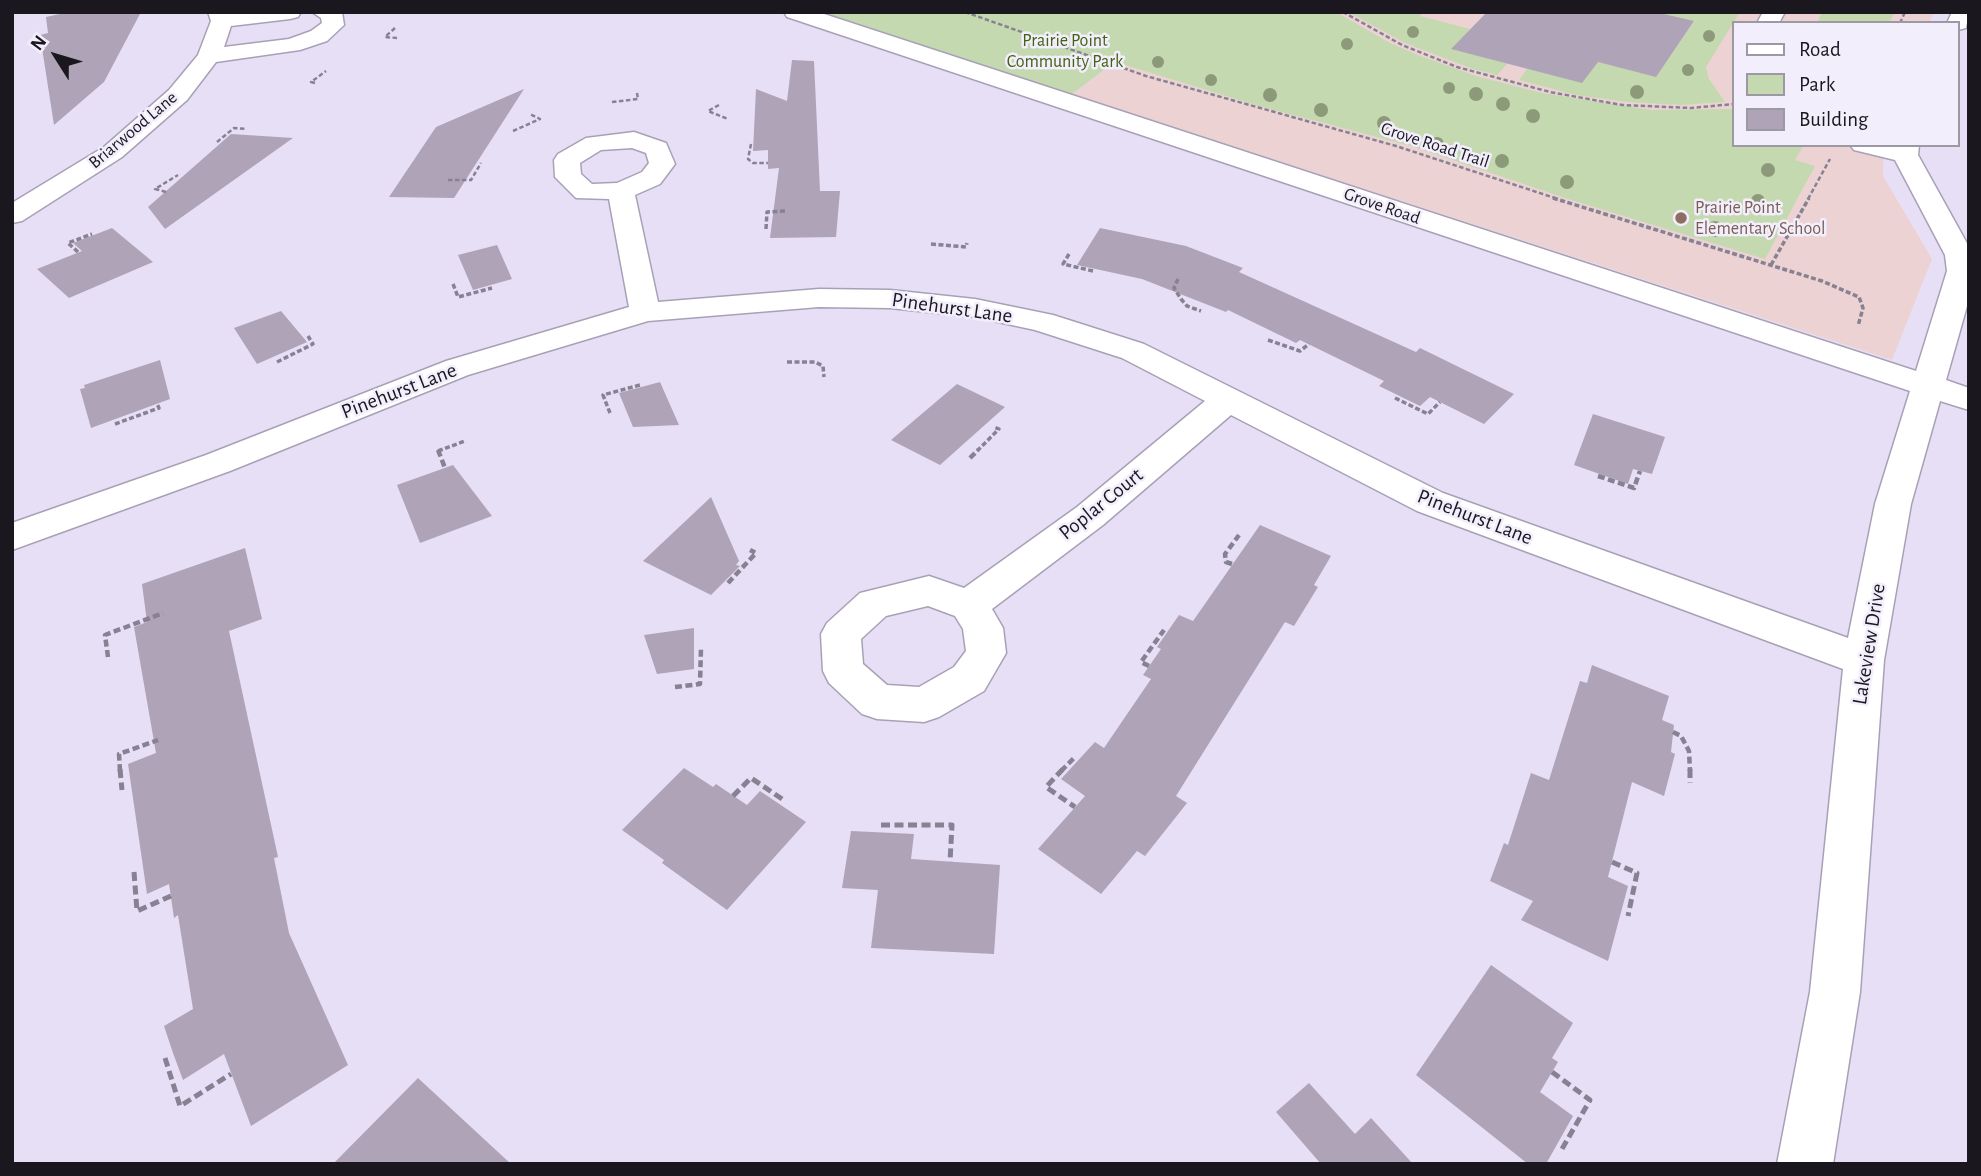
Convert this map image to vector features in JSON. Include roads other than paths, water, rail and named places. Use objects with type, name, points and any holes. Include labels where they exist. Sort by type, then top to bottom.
[{"type":"street","name":"Briarwood Lane","points":[[12,215],[113,152],[178,95],[209,56],[221,17],[290,12]]},
{"type":"street","points":[[209,56],[292,45],[319,36],[333,25],[331,14],[323,12]]},
{"type":"street","name":"Grove Road","points":[[795,12],[1969,399]]},
{"type":"street","points":[[1880,147],[1905,150]]},
{"type":"street","name":"Lakeview Drive","points":[[1805,1164],[1835,992],[1864,660],[1893,504],[1962,271],[1959,237],[1905,150]]},
{"type":"street","points":[[621,191],[645,312]]},
{"type":"street","name":"Pinehurst Lane","points":[[12,537],[218,463],[457,368],[645,312],[819,298],[890,299],[975,308],[1042,322],[1133,351],[1430,502],[1864,660]]},
{"type":"street","name":"Poplar Court","points":[[969,605],[1090,516],[1229,398]]},
{"type":"place","name":"Prairie Point Elementary School","points":[[1681,218]]},
{"type":"park label","name":"Prairie Point Community Park","points":[[1065,51]]}]
